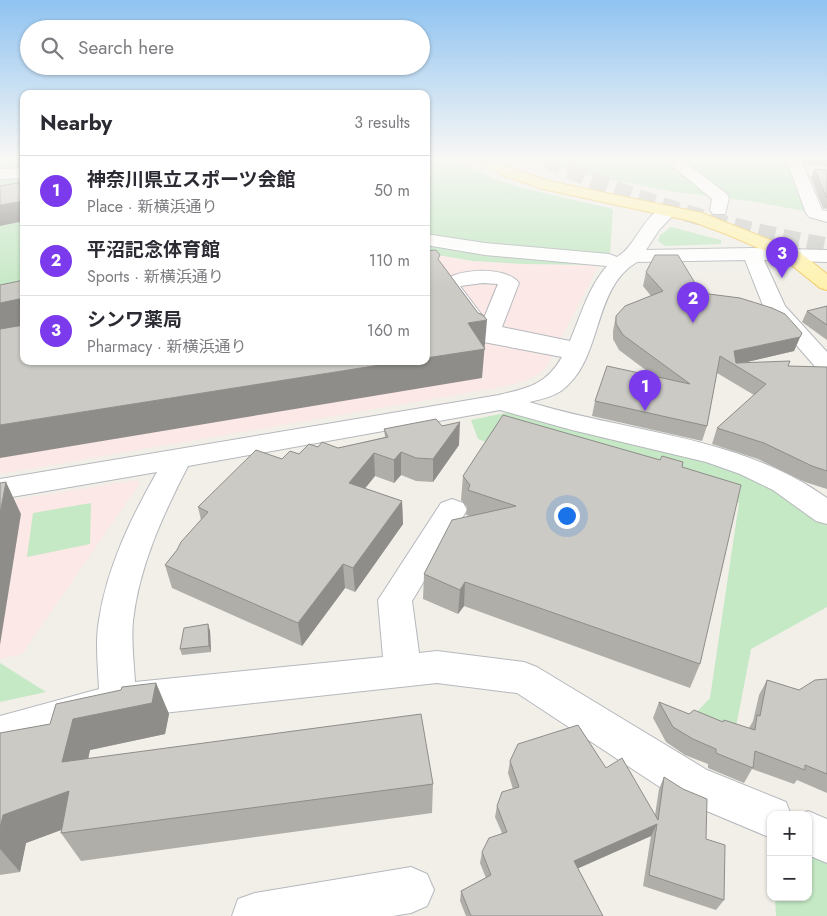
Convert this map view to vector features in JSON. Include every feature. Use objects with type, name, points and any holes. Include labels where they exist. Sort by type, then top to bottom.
[{"type":"main road","points":[[624,202],[696,218],[732,230],[791,255],[827,284]]},
{"type":"main road","points":[[679,202],[719,210],[780,236],[822,260]]},
{"type":"street","points":[[719,210],[721,202]]},
{"type":"street","points":[[632,256],[647,231],[668,211]]},
{"type":"street","points":[[430,239],[485,249],[609,260]]},
{"type":"street","points":[[0,489],[177,460],[501,402],[533,393],[553,384],[567,370],[607,277],[619,263],[632,256],[752,254],[791,255],[822,260]]},
{"type":"street","points":[[752,254],[775,308],[827,366]]},
{"type":"street","points":[[495,276],[506,278],[509,282],[490,328],[491,331],[576,351],[486,336],[450,285],[454,281],[495,276]]},
{"type":"street","points":[[501,402],[570,422],[702,452],[733,461],[784,483],[827,513]]},
{"type":"street","points":[[118,701],[116,621],[131,558],[148,513],[177,460]]},
{"type":"street","points":[[402,671],[395,600],[452,510]]},
{"type":"street","points":[[0,734],[118,701],[437,667],[524,678],[693,785],[767,815]]},
{"type":"street","points":[[812,835],[827,841]]},
{"type":"street","points":[[255,916],[395,900]]},
{"type":"shaded area","points":[[430,254],[473,261],[599,265],[545,369],[525,381],[507,386],[0,474],[0,344],[20,358],[20,365],[430,365]]},
{"type":"shaded area","points":[[137,480],[140,483],[22,654],[0,659],[0,502]]},
{"type":"green space","points":[[0,202],[20,202],[20,339],[0,344]]},
{"type":"green space","points":[[430,202],[582,202],[613,209],[610,252],[599,265],[473,261],[430,254]]},
{"type":"green space","points":[[754,202],[810,202],[815,213]]},
{"type":"green space","points":[[671,227],[721,240],[721,244],[665,246],[658,241],[660,235]]},
{"type":"green space","points":[[515,411],[728,462],[827,519],[827,607],[751,649],[735,732],[692,717],[710,698],[739,503],[497,430],[486,442],[478,439],[471,420]]},
{"type":"green space","points":[[91,503],[90,544],[27,557],[33,513]]},
{"type":"green space","points":[[0,663],[46,692],[0,702]]},
{"type":"green space","points":[[812,855],[827,861],[827,916],[776,916],[775,901],[812,901]]},
{"type":"building","points":[[0,202],[20,202],[0,205]]},
{"type":"building","points":[[436,250],[440,255],[438,259],[478,313],[487,320],[468,323],[485,349],[430,357],[430,251]]},
{"type":"building","points":[[655,255],[678,255],[701,293],[740,298],[772,308],[785,314],[802,333],[800,337],[734,351],[736,363],[790,361],[788,366],[827,367],[827,471],[812,466],[764,443],[717,428],[766,384],[720,356],[707,426],[595,401],[607,366],[690,384],[623,335],[616,324],[616,316],[625,306],[663,291],[646,272]]},
{"type":"building","points":[[20,281],[20,299],[0,303],[0,285]]},
{"type":"building","points":[[827,306],[827,325],[807,311]]},
{"type":"building","points":[[20,326],[20,365],[380,365],[0,425],[0,329]]},
{"type":"building","points":[[503,415],[660,460],[662,456],[683,462],[682,467],[741,485],[700,664],[465,582],[460,590],[424,574],[452,520],[516,506],[468,490],[470,485],[463,476]]},
{"type":"building","points":[[436,419],[442,426],[460,422],[433,459],[416,458],[401,452],[394,460],[374,453],[349,483],[402,501],[353,568],[343,564],[298,623],[165,565],[181,542],[208,512],[198,507],[256,450],[282,459],[290,451],[299,454],[309,444],[318,447],[322,442],[338,448],[388,437],[384,429]]},
{"type":"building","points":[[6,482],[0,513],[0,483]]},
{"type":"building","points":[[208,624],[209,646],[180,649],[184,628]]},
{"type":"building","points":[[827,679],[827,774],[805,765],[805,770],[755,751],[753,768],[716,753],[716,749],[693,739],[673,727],[659,702],[689,714],[694,710],[723,722],[724,720],[755,730],[757,715],[760,716],[767,680],[799,690],[815,680]]},
{"type":"building","points":[[156,683],[152,703],[73,719],[62,762],[421,714],[433,784],[61,833],[69,791],[3,815],[0,828],[0,733],[50,724],[56,704],[121,690],[122,687]]},
{"type":"building","points":[[578,725],[606,768],[622,758],[658,820],[664,777],[683,789],[707,799],[706,839],[725,845],[724,900],[649,875],[657,824],[574,861],[603,916],[471,916],[461,891],[491,875],[482,852],[489,838],[507,832],[497,806],[502,792],[519,787],[510,761],[518,744]]},
{"type":"tunnel","points":[[651,202],[754,231],[827,246]]},
{"type":"place","name":"シンワ薬局","points":[[782,278]]},
{"type":"place","name":"平沼記念体育館","points":[[693,323]]},
{"type":"place","name":"神奈川県立スポーツ会館","points":[[645,411]]}]
